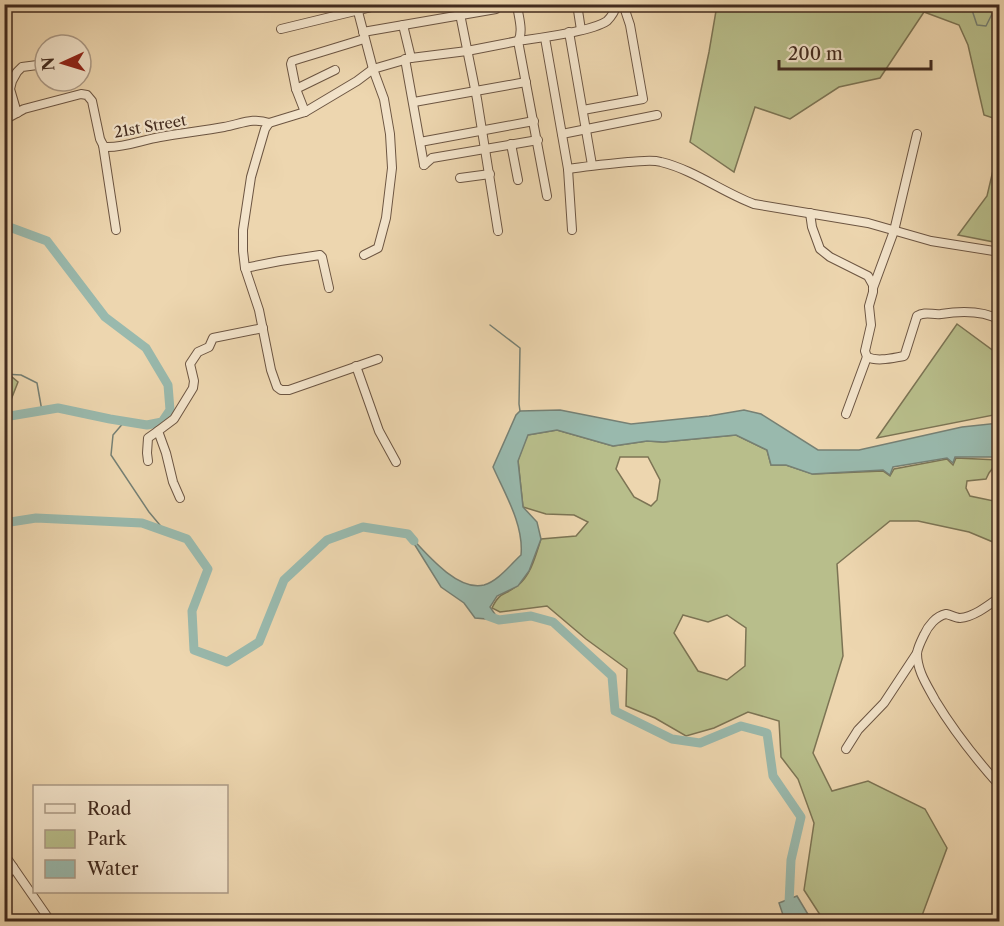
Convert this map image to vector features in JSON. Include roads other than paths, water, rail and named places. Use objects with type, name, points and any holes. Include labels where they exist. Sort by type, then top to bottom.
[{"type":"street","points":[[281,29],[357,8],[384,4]]},
{"type":"street","points":[[458,4],[490,174],[498,231]]},
{"type":"street","points":[[517,4],[521,32],[518,41],[547,196]]},
{"type":"street","points":[[577,4],[581,30]]},
{"type":"street","name":"21st Street","points":[[4,120],[24,109],[81,94],[87,95],[92,101],[100,139],[103,145],[109,147],[258,119],[269,123],[305,112],[373,69],[408,58],[467,51],[581,30],[609,19],[617,4]]},
{"type":"street","points":[[584,110],[643,99],[624,4]]},
{"type":"street","points":[[357,8],[373,69],[384,99],[390,134],[392,168],[386,218],[378,248],[364,255]]},
{"type":"street","points":[[305,112],[296,89],[292,61],[364,36],[403,26],[496,9]]},
{"type":"street","points":[[403,26],[424,165],[432,158],[538,140]]},
{"type":"street","points":[[569,32],[592,165]]},
{"type":"street","points":[[545,38],[568,169],[572,230]]},
{"type":"street","points":[[17,113],[10,89],[12,81],[22,68],[33,66]]},
{"type":"street","points":[[296,89],[335,70]]},
{"type":"street","points":[[414,102],[526,82]]},
{"type":"street","points":[[562,134],[657,115]]},
{"type":"street","points":[[420,142],[534,121]]},
{"type":"street","points":[[269,123],[261,140],[251,177],[243,230],[243,251],[245,268],[259,310],[271,370],[277,387],[281,390],[298,388],[378,359]]},
{"type":"street","points":[[846,414],[867,357],[865,351],[871,325],[869,306],[873,288],[894,231],[917,134]]},
{"type":"street","points":[[511,144],[518,180]]},
{"type":"street","points":[[103,145],[116,230]]},
{"type":"street","points":[[568,169],[592,165],[660,162],[692,174],[736,198],[754,204],[868,223],[931,241],[999,252]]},
{"type":"street","points":[[460,178],[490,174]]},
{"type":"street","points":[[810,213],[812,227],[820,249],[830,258],[868,276],[873,288]]},
{"type":"street","points":[[245,268],[320,255],[329,288]]},
{"type":"street","points":[[867,357],[882,359],[904,356],[917,316],[921,313],[970,312],[999,320]]},
{"type":"street","points":[[148,461],[148,438],[174,419],[193,388],[194,381],[190,364],[198,352],[209,347],[213,338],[263,328]]},
{"type":"street","points":[[356,366],[379,431],[396,462]]},
{"type":"street","points":[[158,431],[180,498]]},
{"type":"street","points":[[846,749],[858,730],[884,703],[917,652],[927,629],[938,617],[946,614],[957,618],[965,617],[984,608],[999,597]]},
{"type":"street","points":[[917,652],[921,676],[949,723],[999,786]]},
{"type":"street","points":[[4,854],[51,921]]},
{"type":"street","points":[[4,909],[7,877],[14,867]]},
{"type":"water","points":[[560,410],[631,424],[744,410],[761,414],[818,450],[859,450],[962,427],[999,423],[999,457],[955,457],[953,463],[947,458],[893,467],[890,475],[883,470],[812,474],[786,465],[771,465],[767,450],[736,435],[663,442],[647,441],[613,446],[557,430],[528,435],[518,461],[523,507],[537,522],[541,539],[529,571],[518,586],[497,596],[490,607],[499,620],[475,618],[464,603],[441,587],[408,534],[442,568],[463,582],[474,586],[484,585],[499,576],[521,555],[521,544],[513,510],[493,467],[516,415],[520,411]]},
{"type":"water","points":[[797,896],[812,921],[785,921],[779,903]]},
{"type":"waterway","points":[[970,4],[977,25],[986,26],[992,14],[1000,9]]},
{"type":"waterway","points":[[4,231],[12,228],[47,241],[105,317],[146,348],[168,385],[170,410],[162,422],[147,425],[58,408],[4,417]]},
{"type":"waterway","points":[[490,325],[520,348],[520,411]]},
{"type":"waterway","points":[[4,374],[21,375],[37,383],[42,411]]},
{"type":"waterway","points":[[125,421],[113,435],[111,455],[149,512],[164,530]]},
{"type":"waterway","points":[[4,523],[36,518],[142,523],[187,539],[208,569],[192,611],[194,650],[227,662],[259,642],[284,580],[327,540],[363,527],[408,534],[414,541]]},
{"type":"waterway","points":[[488,616],[499,620],[531,616],[553,622],[612,676],[615,711],[672,739],[700,743],[741,726],[767,733],[773,776],[801,817],[791,860],[789,903],[801,922]]}]
